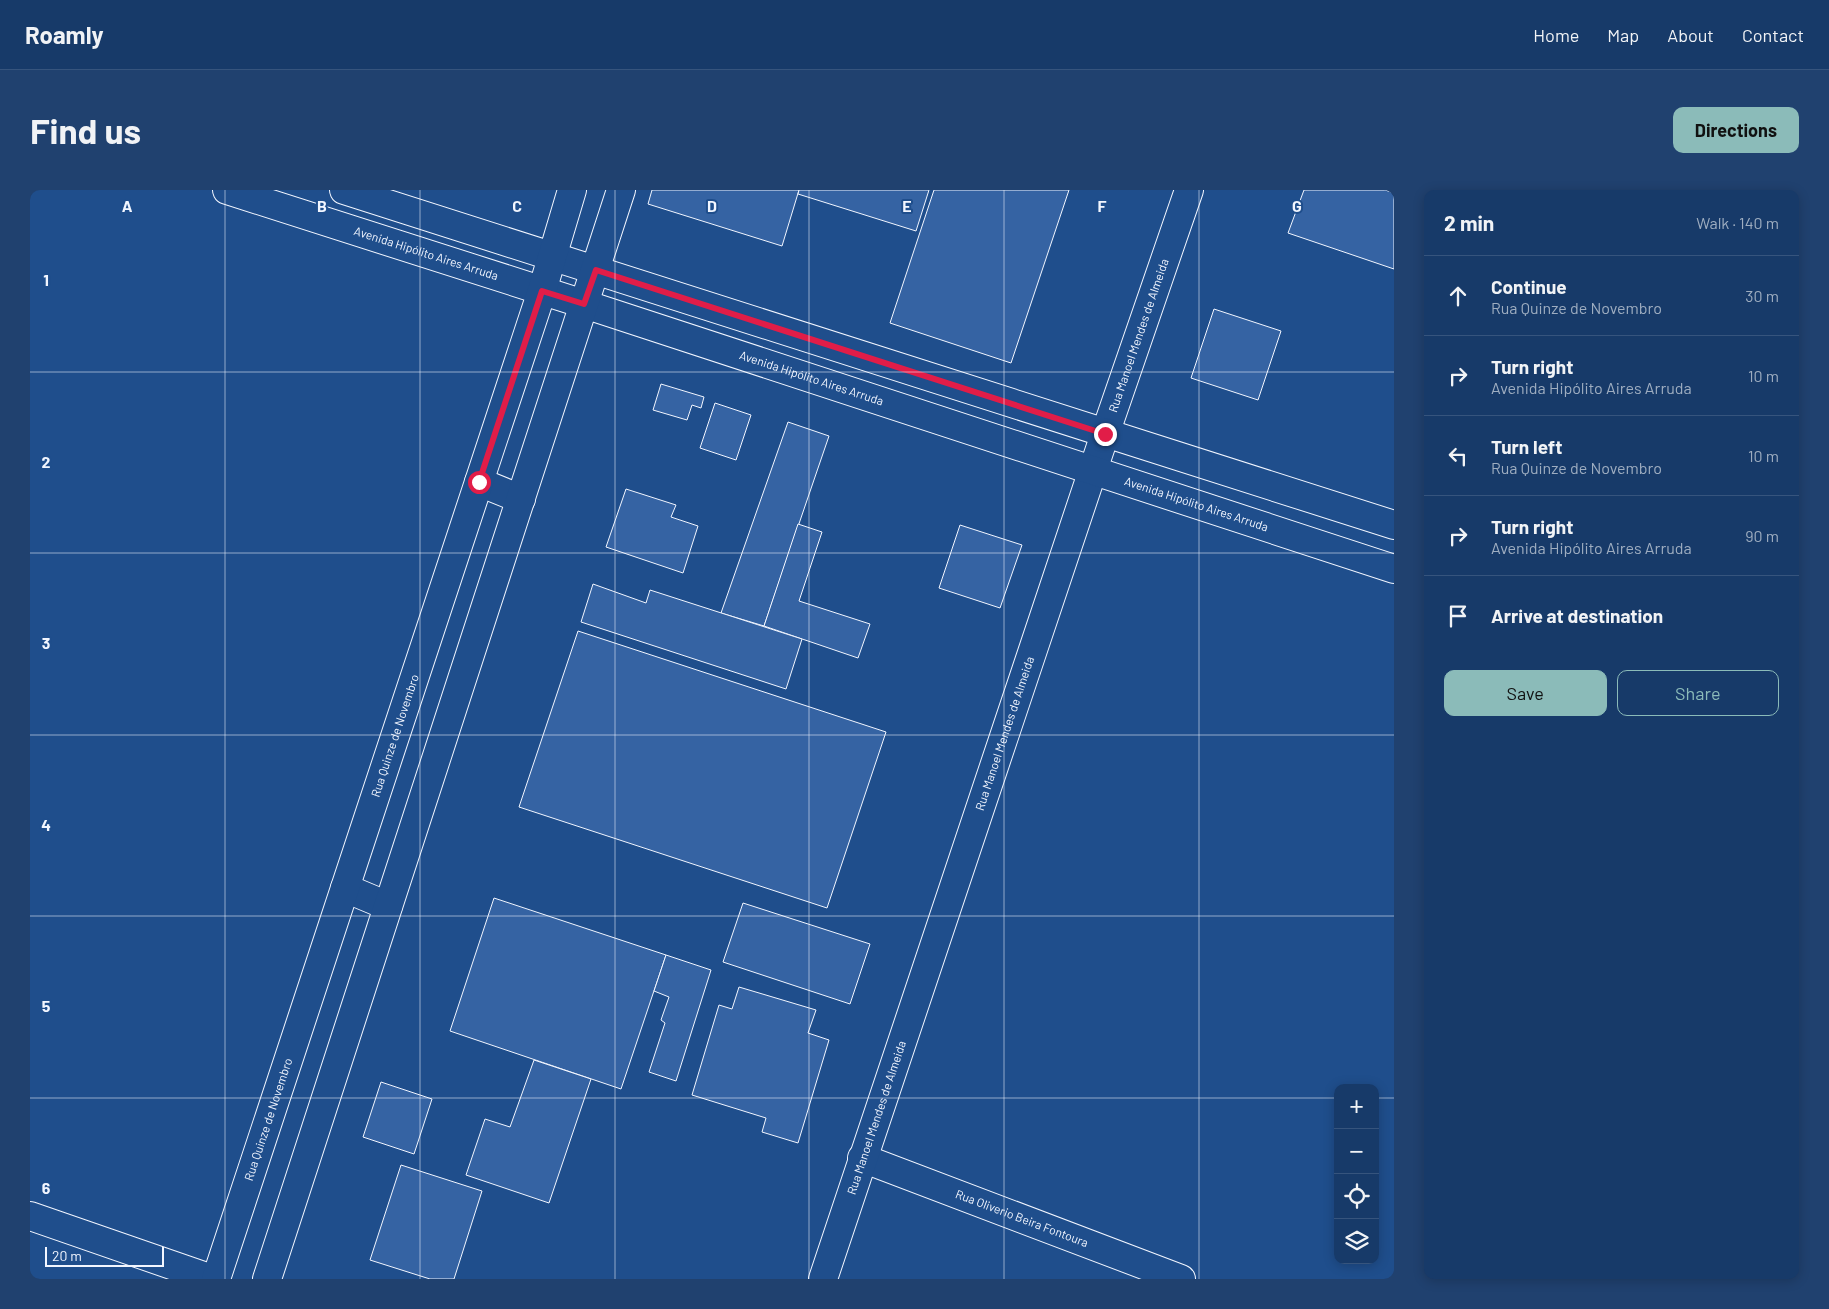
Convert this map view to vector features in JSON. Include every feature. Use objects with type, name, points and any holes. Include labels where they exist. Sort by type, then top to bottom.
[{"type":"street","name":"Avenida Hipólito Aires Arruda","points":[[227,190],[584,304],[1387,567]]},
{"type":"street","points":[[344,190],[1394,525]]},
{"type":"street","name":"Rua Quinze de Novembro","points":[[214,1279],[542,291],[572,190]]},
{"type":"street","points":[[267,1279],[621,190]]},
{"type":"street","name":"Rua Manoel Mendes de Almeida","points":[[822,1279],[1105,434],[1189,190]]},
{"type":"street","points":[[864,396],[876,361]]},
{"type":"street","points":[[479,482],[521,499]]},
{"type":"street","points":[[1387,567],[1394,529]]},
{"type":"street","points":[[345,888],[388,906]]},
{"type":"street","name":"Rua Oliverio Beira Fontoura","points":[[862,1158],[1181,1279]]},
{"type":"street","points":[[30,1216],[214,1279]]},
{"type":"building","points":[[652,190],[799,190],[782,246],[648,204]]},
{"type":"building","points":[[799,190],[929,190],[916,231],[798,194]]},
{"type":"building","points":[[934,190],[1069,190],[1011,363],[890,323]]},
{"type":"building","points":[[1304,190],[1385,190],[1394,193],[1394,269],[1288,233]]},
{"type":"building","points":[[1214,309],[1281,331],[1258,400],[1191,378]]},
{"type":"building","points":[[661,384],[704,397],[701,408],[692,405],[687,420],[653,410]]},
{"type":"building","points":[[715,403],[751,415],[736,460],[700,448]]},
{"type":"building","points":[[788,422],[829,436],[764,626],[721,613]]},
{"type":"building","points":[[626,489],[676,505],[671,517],[698,526],[683,573],[606,547]]},
{"type":"building","points":[[798,524],[822,532],[799,601],[870,624],[858,658],[764,626]]},
{"type":"building","points":[[960,525],[1022,545],[1000,608],[939,588]]},
{"type":"building","points":[[593,584],[646,603],[650,590],[802,639],[786,689],[581,622]]},
{"type":"building","points":[[578,631],[886,732],[827,908],[519,807]]},
{"type":"building","points":[[494,898],[666,955],[621,1089],[450,1031]]},
{"type":"building","points":[[743,903],[870,944],[850,1004],[723,962]]},
{"type":"building","points":[[666,955],[711,970],[676,1081],[649,1072],[665,1023],[661,1020],[669,997],[654,991]]},
{"type":"building","points":[[739,987],[816,1010],[808,1033],[829,1040],[798,1143],[762,1132],[766,1118],[692,1095],[719,1005],[732,1009]]},
{"type":"building","points":[[534,1060],[591,1079],[549,1203],[466,1175],[485,1119],[510,1127]]},
{"type":"building","points":[[381,1082],[432,1099],[414,1154],[363,1137]]},
{"type":"building","points":[[401,1165],[482,1191],[454,1279],[430,1279],[370,1260]]},
{"type":"route","points":[[479,482],[542,291],[584,304],[596,270],[1105,434]]}]
